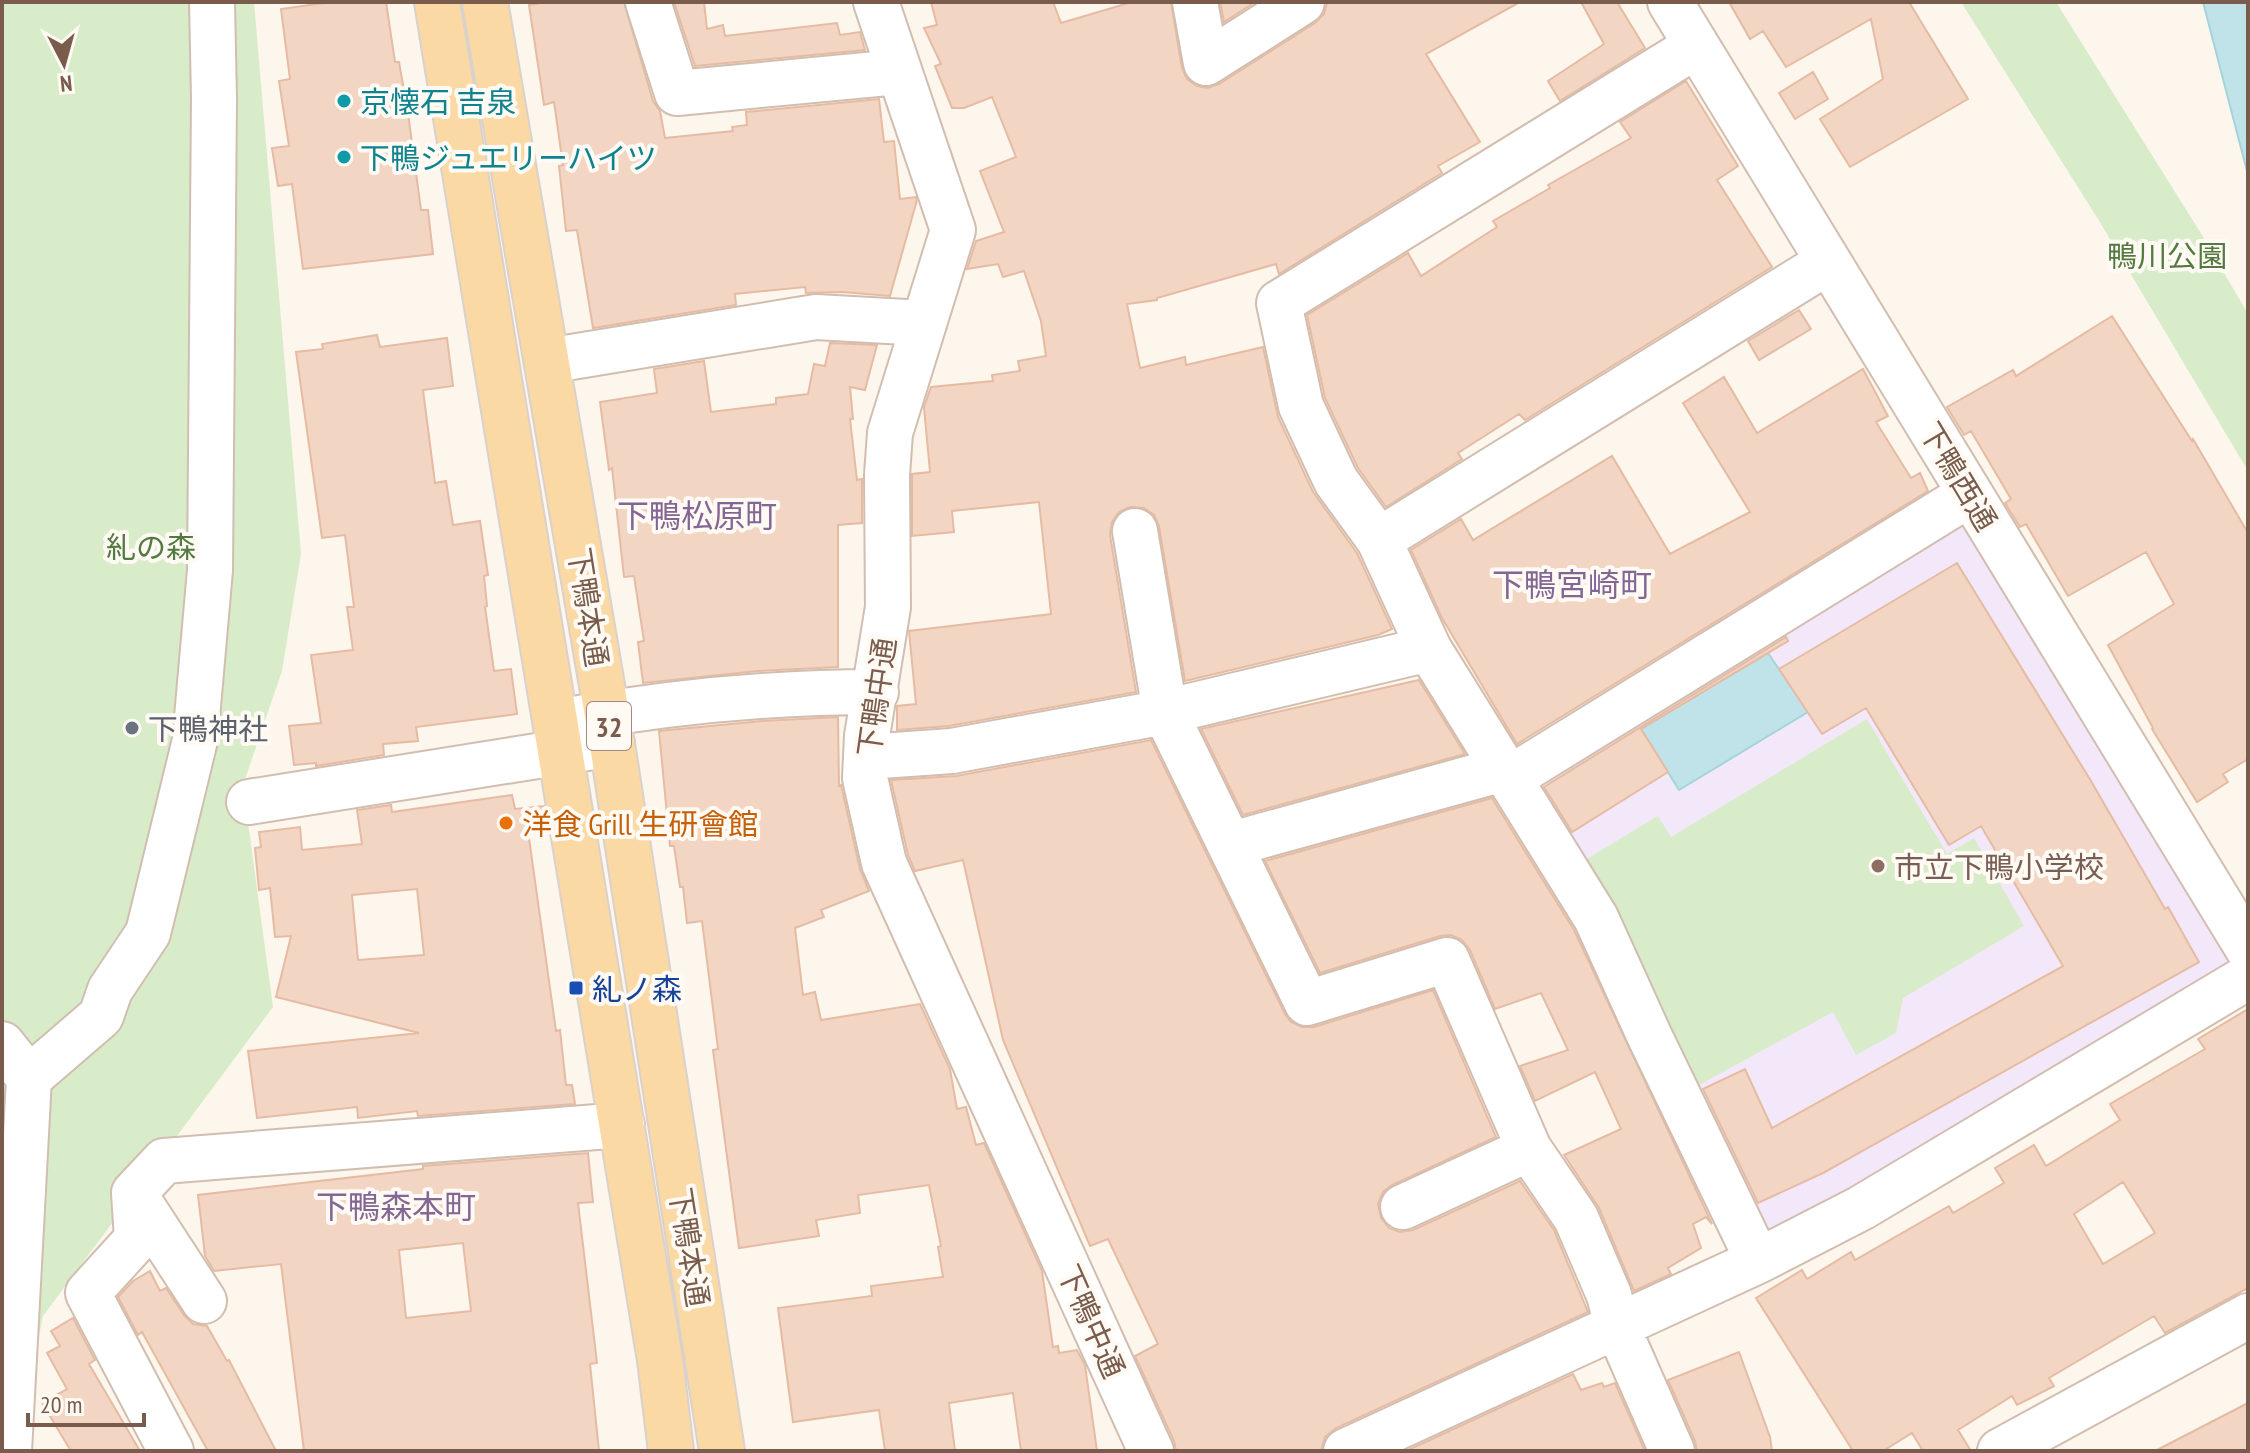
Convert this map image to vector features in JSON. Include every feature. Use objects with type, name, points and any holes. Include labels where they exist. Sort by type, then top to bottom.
[{"type":"main road","name":"下鴨本通","points":[[437,2],[660,1360],[671,1451]]},
{"type":"main road","name":"下鴨本通","points":[[489,3],[609,729],[722,1451]]},
{"type":"street","points":[[29,1078],[101,1016],[110,990],[148,933],[195,740],[210,570],[212,2]]},
{"type":"street","points":[[648,2],[677,93],[898,72]]},
{"type":"street","name":"下鴨中通","points":[[876,2],[953,230],[890,433],[887,475],[888,607],[867,736],[865,778],[884,863],[1151,1451]]},
{"type":"street","points":[[1195,2],[1206,63],[1302,2]]},
{"type":"street","name":"下鴨西通","points":[[1670,2],[2248,949]]},
{"type":"street","points":[[1696,46],[1279,303],[1301,406],[1336,481],[1379,540],[1429,649],[1596,918],[1758,1261]]},
{"type":"street","points":[[1379,540],[1828,262]]},
{"type":"street","points":[[547,361],[816,317],[924,323]]},
{"type":"street","points":[[1232,844],[1506,774],[1970,494]]},
{"type":"street","points":[[1135,531],[1165,712],[1307,1003],[1447,960],[1529,1149],[1576,1218],[1609,1295],[1617,1326],[1672,1451]]},
{"type":"street","points":[[866,757],[952,751],[1165,712],[1429,649]]},
{"type":"street","points":[[249,802],[748,698],[876,692]]},
{"type":"street","points":[[1346,1451],[1758,1261],[1861,1208],[2248,977]]},
{"type":"street","points":[[2,1044],[29,1078],[9,1451]]},
{"type":"street","points":[[171,1451],[88,1293],[137,1239],[134,1193],[164,1161],[622,1125]]},
{"type":"street","points":[[1403,1207],[1529,1149]]},
{"type":"street","points":[[134,1193],[204,1301]]},
{"type":"street","points":[[2000,1451],[2248,1316]]},
{"type":"shaded area","name":"市立下鴨小学校","points":[[1957,514],[2241,969],[1761,1247],[1531,780]]},
{"type":"green space","name":"糺の森","points":[[2,2],[254,2],[301,554],[282,671],[243,785],[273,1007],[43,1316],[24,1409],[31,1451],[2,1451]]},
{"type":"green space","name":"鴨川公園","points":[[1961,2],[2056,2],[2202,235],[2248,314],[2248,471],[2098,219]]},
{"type":"green space","points":[[1867,719],[1947,854],[1974,838],[2024,926],[1903,998],[1896,1033],[1856,1055],[1833,1012],[1699,1085],[1631,942],[1585,860],[1658,816],[1671,837]]},
{"type":"water","points":[[2203,2],[2248,2],[2248,175]]},
{"type":"water","points":[[1768,653],[1808,712],[1679,790],[1641,729]]},
{"type":"building","points":[[331,2],[386,2],[395,62],[399,62],[408,113],[421,210],[428,210],[433,254],[303,269],[292,184],[278,186],[272,148],[289,146],[279,81],[290,79],[281,9]]},
{"type":"building","points":[[546,2],[624,2],[653,101],[660,111],[665,138],[733,131],[732,127],[747,125],[746,112],[879,99],[884,142],[894,141],[900,199],[916,197],[917,200],[890,296],[806,293],[805,287],[735,294],[736,305],[593,328],[577,230],[566,231],[559,166],[563,165],[554,102],[544,105],[529,5]]},
{"type":"building","points":[[674,2],[704,2],[707,29],[723,25],[725,36],[837,23],[840,35],[860,32],[865,50],[695,66]]},
{"type":"building","points":[[931,2],[1053,2],[1061,23],[1132,2],[1171,2],[1182,68],[1187,79],[1207,88],[1219,84],[1315,23],[1324,14],[1327,2],[1520,2],[1426,54],[1480,142],[1438,166],[1442,173],[1279,274],[1276,264],[1157,300],[1127,304],[1140,368],[1185,357],[1186,365],[1263,347],[1278,417],[1313,492],[1357,553],[1392,629],[1378,635],[1185,681],[1159,526],[1154,515],[1144,508],[1130,507],[1119,512],[1112,522],[1110,535],[1136,692],[949,726],[897,730],[897,706],[916,704],[909,631],[1051,614],[1039,502],[952,511],[954,532],[912,536],[912,474],[930,472],[924,407],[931,387],[993,381],[992,375],[1020,371],[1018,361],[1046,356],[1041,321],[1024,271],[1003,277],[998,264],[967,269],[976,241],[1004,232],[980,171],[1016,157],[992,97],[964,108],[952,108],[935,66],[941,64],[924,28],[937,25]]},
{"type":"building","points":[[1220,2],[1255,2],[1224,22]]},
{"type":"building","points":[[1581,2],[1617,2],[1645,48],[1560,101],[1548,81],[1604,44]]},
{"type":"building","points":[[1729,2],[1909,2],[1968,99],[1850,167],[1820,119],[1883,79],[1871,19],[1786,67],[1763,31],[1750,39]]},
{"type":"building","points":[[1813,72],[1828,99],[1795,119],[1779,93]]},
{"type":"building","points":[[1686,81],[1738,166],[1717,180],[1772,267],[1525,420],[1519,414],[1458,453],[1462,459],[1386,507],[1358,468],[1325,398],[1307,315],[1408,253],[1421,276],[1497,227],[1493,221],[1550,188],[1548,185],[1631,138],[1620,122]]},
{"type":"building","points":[[1799,310],[1811,329],[1759,360],[1748,341]]},
{"type":"building","points":[[2112,316],[2193,439],[2248,533],[2248,759],[2223,774],[2228,782],[2197,802],[2152,729],[2108,645],[2174,604],[2146,552],[2068,596],[2026,524],[2020,527],[2005,503],[2011,499],[1971,431],[1964,435],[1947,407],[2013,370],[2016,376]]},
{"type":"building","points":[[377,335],[380,347],[447,338],[453,386],[423,390],[435,483],[446,481],[453,525],[480,521],[488,575],[484,576],[485,607],[494,671],[511,669],[517,714],[416,727],[418,741],[383,744],[384,755],[316,766],[316,763],[294,765],[289,726],[321,723],[311,655],[353,650],[347,607],[354,607],[345,535],[322,538],[296,352],[323,349],[322,344]]},
{"type":"building","points":[[830,343],[877,345],[865,390],[850,387],[853,419],[850,419],[857,480],[862,479],[862,523],[838,525],[838,667],[758,671],[643,683],[638,642],[644,641],[634,576],[624,577],[612,468],[609,470],[600,402],[657,393],[654,369],[704,361],[711,412],[776,404],[776,398],[808,394],[814,364],[825,366]]},
{"type":"building","points":[[1863,369],[1888,416],[1876,422],[1911,478],[1920,473],[1928,491],[1517,744],[1442,618],[1411,550],[1461,519],[1473,540],[1612,456],[1670,554],[1750,512],[1683,403],[1724,377],[1757,433]]},
{"type":"building","points":[[1957,563],[2199,962],[1823,1173],[1758,1203],[1703,1089],[1745,1069],[1772,1128],[2063,966],[1981,826],[1949,845],[1866,708],[1822,734],[1779,669]]},
{"type":"building","points":[[1786,637],[1788,641],[1641,729],[1668,772],[1572,832],[1544,787]]},
{"type":"building","points":[[1419,680],[1465,754],[1243,815],[1201,729]]},
{"type":"building","points":[[838,717],[839,786],[860,869],[869,891],[821,910],[824,917],[795,928],[803,995],[815,992],[821,1020],[920,1004],[950,1069],[957,1109],[966,1107],[976,1145],[984,1143],[1042,1271],[1053,1347],[1058,1346],[1059,1353],[1077,1350],[1085,1365],[1097,1451],[1021,1451],[1013,1393],[949,1403],[955,1451],[885,1451],[879,1410],[793,1422],[778,1308],[872,1296],[871,1286],[943,1277],[938,1247],[941,1246],[929,1185],[858,1195],[860,1213],[816,1220],[819,1236],[739,1248],[713,1050],[718,1049],[702,921],[687,923],[674,846],[670,846],[659,731]]},
{"type":"building","points":[[1151,740],[1291,1022],[1302,1027],[1314,1027],[1433,990],[1496,1137],[1392,1185],[1383,1192],[1378,1204],[1381,1218],[1389,1228],[1400,1232],[1413,1230],[1520,1181],[1554,1230],[1588,1312],[1336,1428],[1325,1437],[1321,1451],[1176,1451],[1135,1356],[1158,1344],[1108,1239],[1090,1246],[1003,1040],[963,860],[915,871],[908,855],[891,780],[956,776]]},
{"type":"building","points":[[512,795],[515,809],[544,806],[546,820],[528,831],[556,1031],[560,1030],[566,1085],[572,1085],[575,1104],[418,1116],[417,1111],[358,1118],[357,1107],[257,1118],[248,1051],[419,1033],[276,997],[291,936],[275,937],[270,888],[259,890],[255,848],[261,847],[259,832],[300,827],[302,850],[362,844],[357,810],[391,805],[392,812]],"holes":[[[417,889],[424,955],[358,960],[352,895]]]},
{"type":"building","points":[[1492,798],[1574,930],[1712,1224],[1706,1217],[1693,1224],[1701,1248],[1668,1268],[1671,1274],[1634,1291],[1599,1208],[1564,1155],[1621,1129],[1595,1072],[1535,1101],[1520,1066],[1568,1050],[1541,993],[1495,1009],[1470,950],[1462,940],[1451,935],[1320,973],[1265,861]]},
{"type":"building","points":[[2248,1009],[2248,1288],[2165,1333],[2154,1316],[2049,1378],[2054,1386],[2017,1405],[2012,1396],[1958,1430],[1971,1451],[1923,1451],[1912,1433],[1883,1451],[1853,1451],[1756,1298],[1802,1270],[1807,1279],[1851,1252],[1855,1260],[1949,1206],[1953,1213],[2004,1183],[1995,1168],[2034,1145],[2046,1166],[2120,1120],[2110,1104],[2205,1049],[2198,1039]],"holes":[[[2123,1182],[2155,1233],[2103,1264],[2074,1214]]]},
{"type":"building","points":[[588,1153],[593,1202],[578,1203],[597,1363],[590,1364],[599,1451],[304,1451],[281,1264],[214,1271],[205,1256],[198,1195],[423,1169],[423,1166]],"holes":[[[463,1243],[471,1311],[406,1318],[399,1250]]]},
{"type":"building","points":[[150,1271],[160,1291],[166,1288],[193,1324],[207,1326],[229,1360],[276,1451],[208,1451],[142,1332],[138,1335],[118,1297],[133,1281]]},
{"type":"building","points":[[73,1318],[95,1360],[89,1364],[140,1451],[71,1451],[42,1403],[67,1389],[47,1353],[60,1346],[51,1331]]},
{"type":"building","points":[[1739,1352],[1770,1437],[1772,1451],[1697,1451],[1668,1380]]},
{"type":"building","points":[[1573,1374],[1581,1390],[1602,1383],[1604,1387],[1615,1383],[1645,1451],[1406,1451]]},
{"type":"building","points":[[2248,1403],[2248,1451],[2155,1451]]},
{"type":"place","name":"京懐石 吉泉","points":[[344,101]]},
{"type":"place","name":"下鴨ジュエリーハイツ","points":[[344,157]]},
{"type":"place","name":"下鴨神社","points":[[132,728]]},
{"type":"place","name":"洋食 Grill 生研會館","points":[[506,823]]},
{"type":"place","name":"市立下鴨小学校","points":[[1878,866]]},
{"type":"place","name":"糺ノ森","points":[[576,988]]},
{"type":"district","name":"下鴨松原町","points":[[697,515]]},
{"type":"district","name":"下鴨宮崎町","points":[[1572,584]]},
{"type":"district","name":"下鴨森本町","points":[[396,1206]]}]
